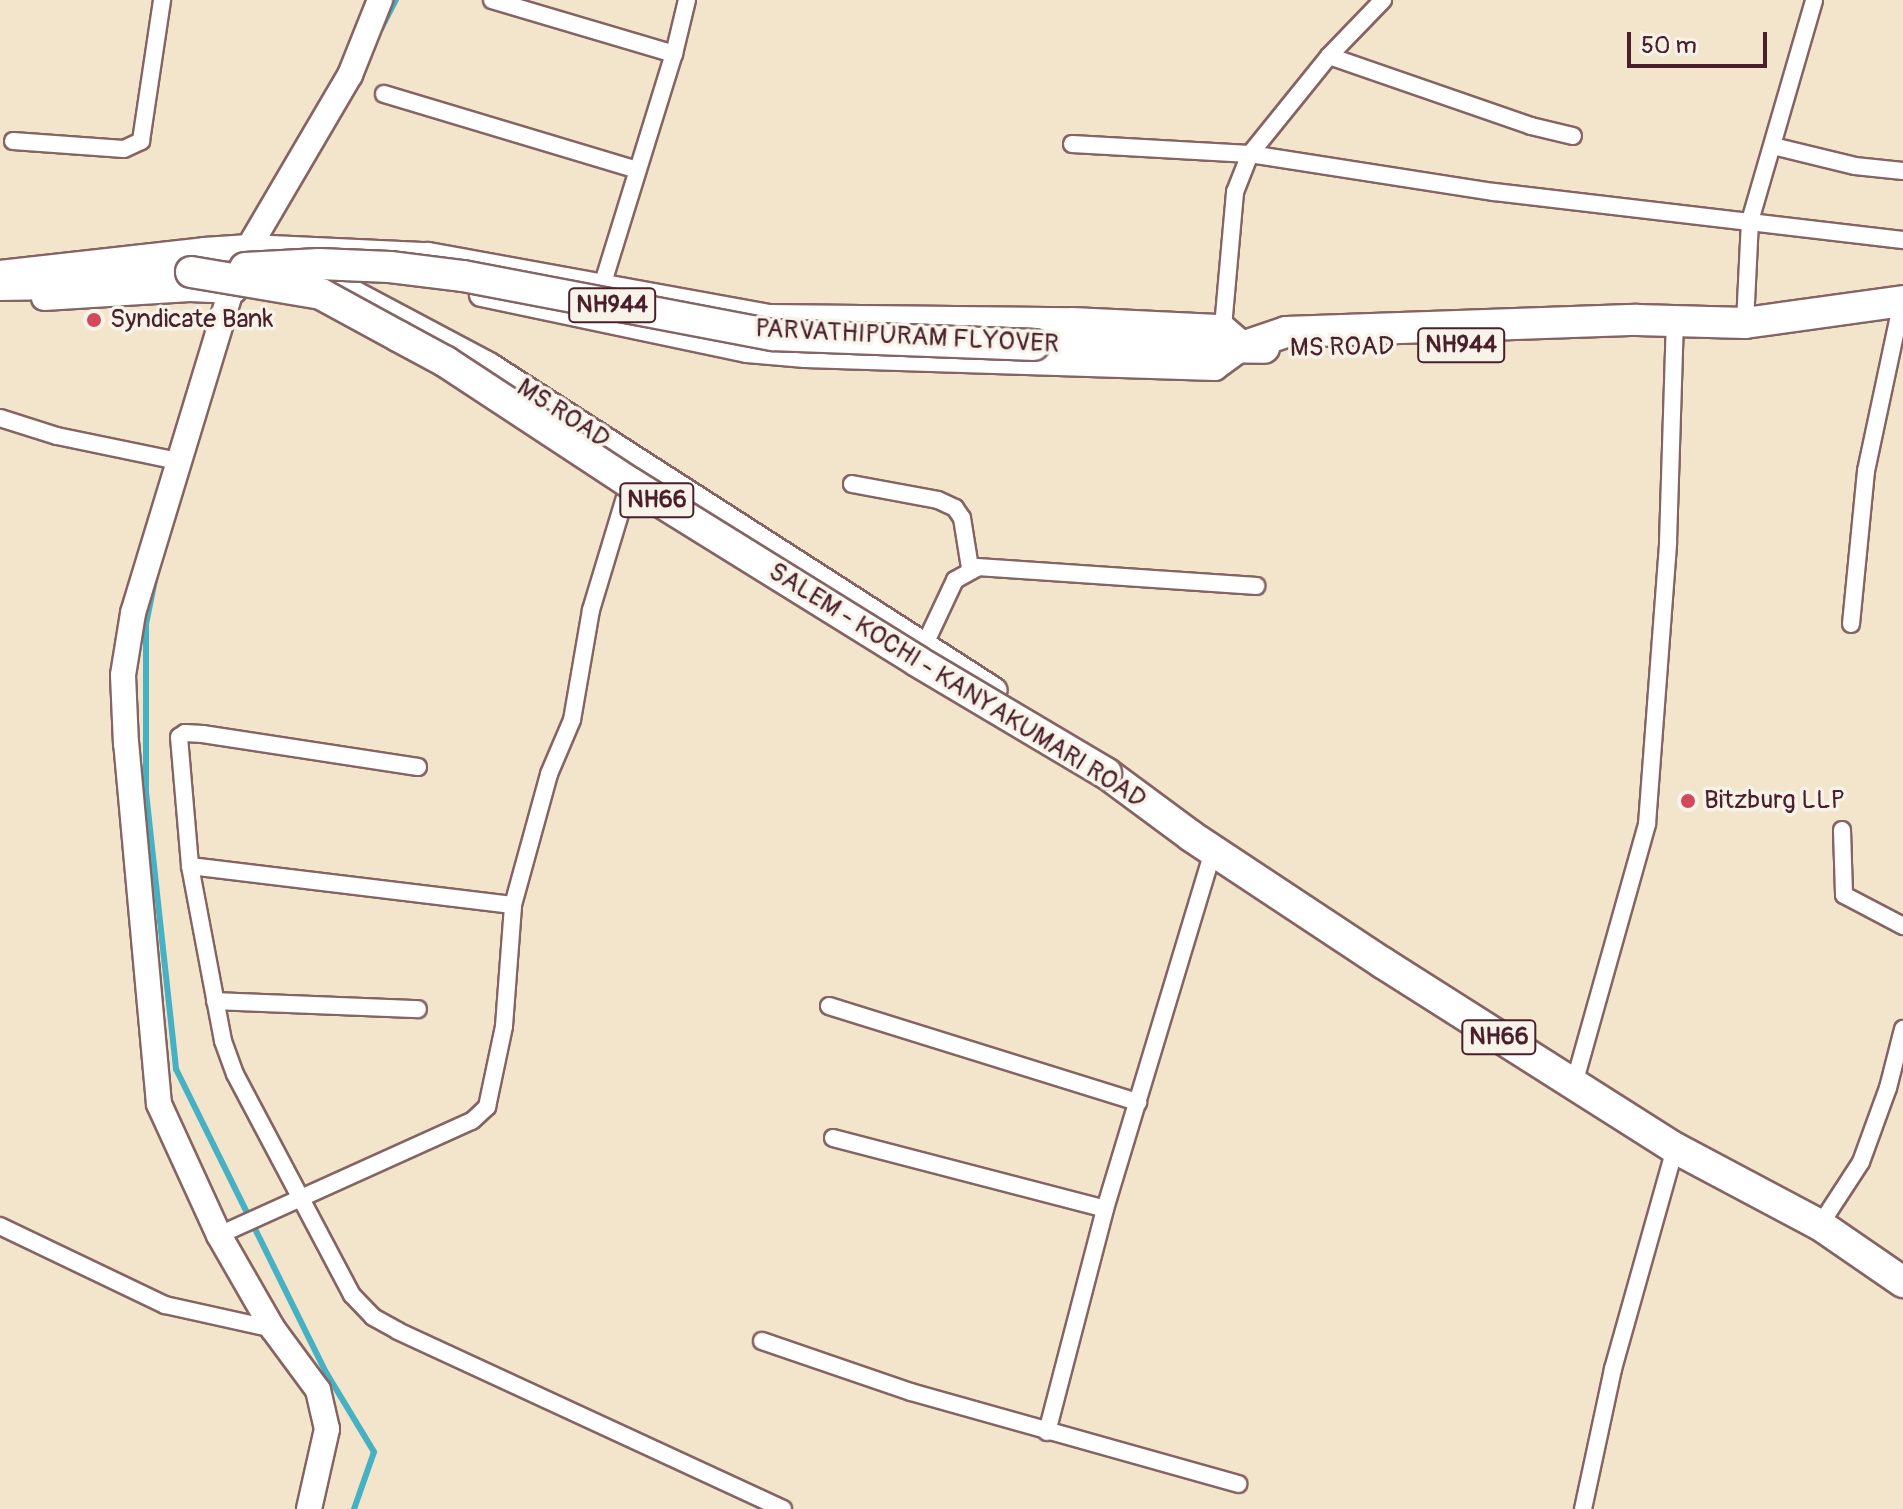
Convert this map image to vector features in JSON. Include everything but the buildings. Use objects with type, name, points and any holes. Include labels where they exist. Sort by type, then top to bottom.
[{"type":"highway","name":"PARVATHIPURAM FLYOVER","points":[[191,272],[319,264],[390,267],[463,276],[773,335],[1034,345],[1234,336]]},
{"type":"highway","name":"SALEM - KOCHI - KANYAKUMARI ROAD","points":[[0,285],[57,284],[191,272],[321,294],[446,362],[632,484],[917,661],[1106,773],[1202,844],[1574,1084],[1675,1148],[1820,1225],[1903,1282]]},
{"type":"highway","name":"MS ROAD","points":[[1234,336],[1289,351],[1640,338],[1675,324],[1745,323],[1902,301]]},
{"type":"street","points":[[13,141],[124,149],[137,145],[145,133],[162,0]]},
{"type":"street","points":[[309,1509],[327,1429],[318,1390],[273,1329],[230,1231],[159,1104],[126,744],[123,675],[133,613],[231,290],[249,247],[350,75],[380,0]]},
{"type":"street","points":[[492,0],[674,54]]},
{"type":"street","points":[[602,286],[674,54],[687,0]]},
{"type":"street","points":[[1234,336],[1235,192],[1250,154],[1329,56],[1383,0]]},
{"type":"street","points":[[1745,323],[1750,221],[1814,0]]},
{"type":"street","points":[[1329,56],[1531,126],[1573,136]]},
{"type":"street","points":[[384,94],[637,170]]},
{"type":"street","points":[[1072,144],[1250,154],[1494,192],[1903,240]]},
{"type":"street","points":[[1773,146],[1855,166],[1903,171]]},
{"type":"street","name":"MS ROAD","points":[[0,273],[249,247],[428,255],[768,317],[1072,320],[1234,336],[1215,368],[805,355],[747,350],[428,283],[323,275],[231,290]]},
{"type":"street","name":"MS ROAD","points":[[249,247],[323,275],[489,365],[1120,769],[1202,844]]},
{"type":"street","points":[[0,299],[190,289],[231,290],[317,308],[396,344],[626,494],[922,680],[1120,799],[1202,844],[1138,1102],[1105,1209],[1047,1432]]},
{"type":"street","points":[[1851,624],[1866,471],[1902,301]]},
{"type":"street","points":[[1574,1084],[1647,824],[1668,542],[1675,324]]},
{"type":"street","points":[[0,418],[57,436],[178,461]]},
{"type":"street","points":[[852,484],[938,500],[955,508],[962,518],[970,568]]},
{"type":"street","points":[[230,1231],[472,1121],[487,1107],[504,1026],[513,905],[549,774],[572,720],[591,610],[626,494]]},
{"type":"street","points":[[924,646],[955,580],[970,568],[1256,586]]},
{"type":"street","points":[[418,767],[185,733],[177,744],[190,866],[215,1001],[235,1074],[352,1295],[373,1317],[764,1505],[783,1509]]},
{"type":"street","points":[[1842,830],[1844,895],[1903,926]]},
{"type":"street","points":[[190,866],[513,905]]},
{"type":"street","points":[[215,1001],[418,1009]]},
{"type":"street","points":[[829,1006],[1138,1102]]},
{"type":"street","points":[[1820,1225],[1861,1162],[1896,1090],[1903,1029]]},
{"type":"street","points":[[833,1138],[1105,1209]]},
{"type":"street","points":[[1583,1509],[1613,1369],[1675,1148]]},
{"type":"street","points":[[0,1226],[165,1305],[273,1329]]},
{"type":"street","points":[[762,1341],[911,1392],[1238,1484]]},
{"type":"waterway","points":[[381,29],[396,0]]},
{"type":"waterway","points":[[156,575],[146,624],[146,792],[176,1069],[327,1374],[374,1452],[354,1509]]},
{"type":"place","name":"Syndicate Bank","points":[[94,320]]},
{"type":"place","name":"Bitzburg LLP","points":[[1688,801]]}]
